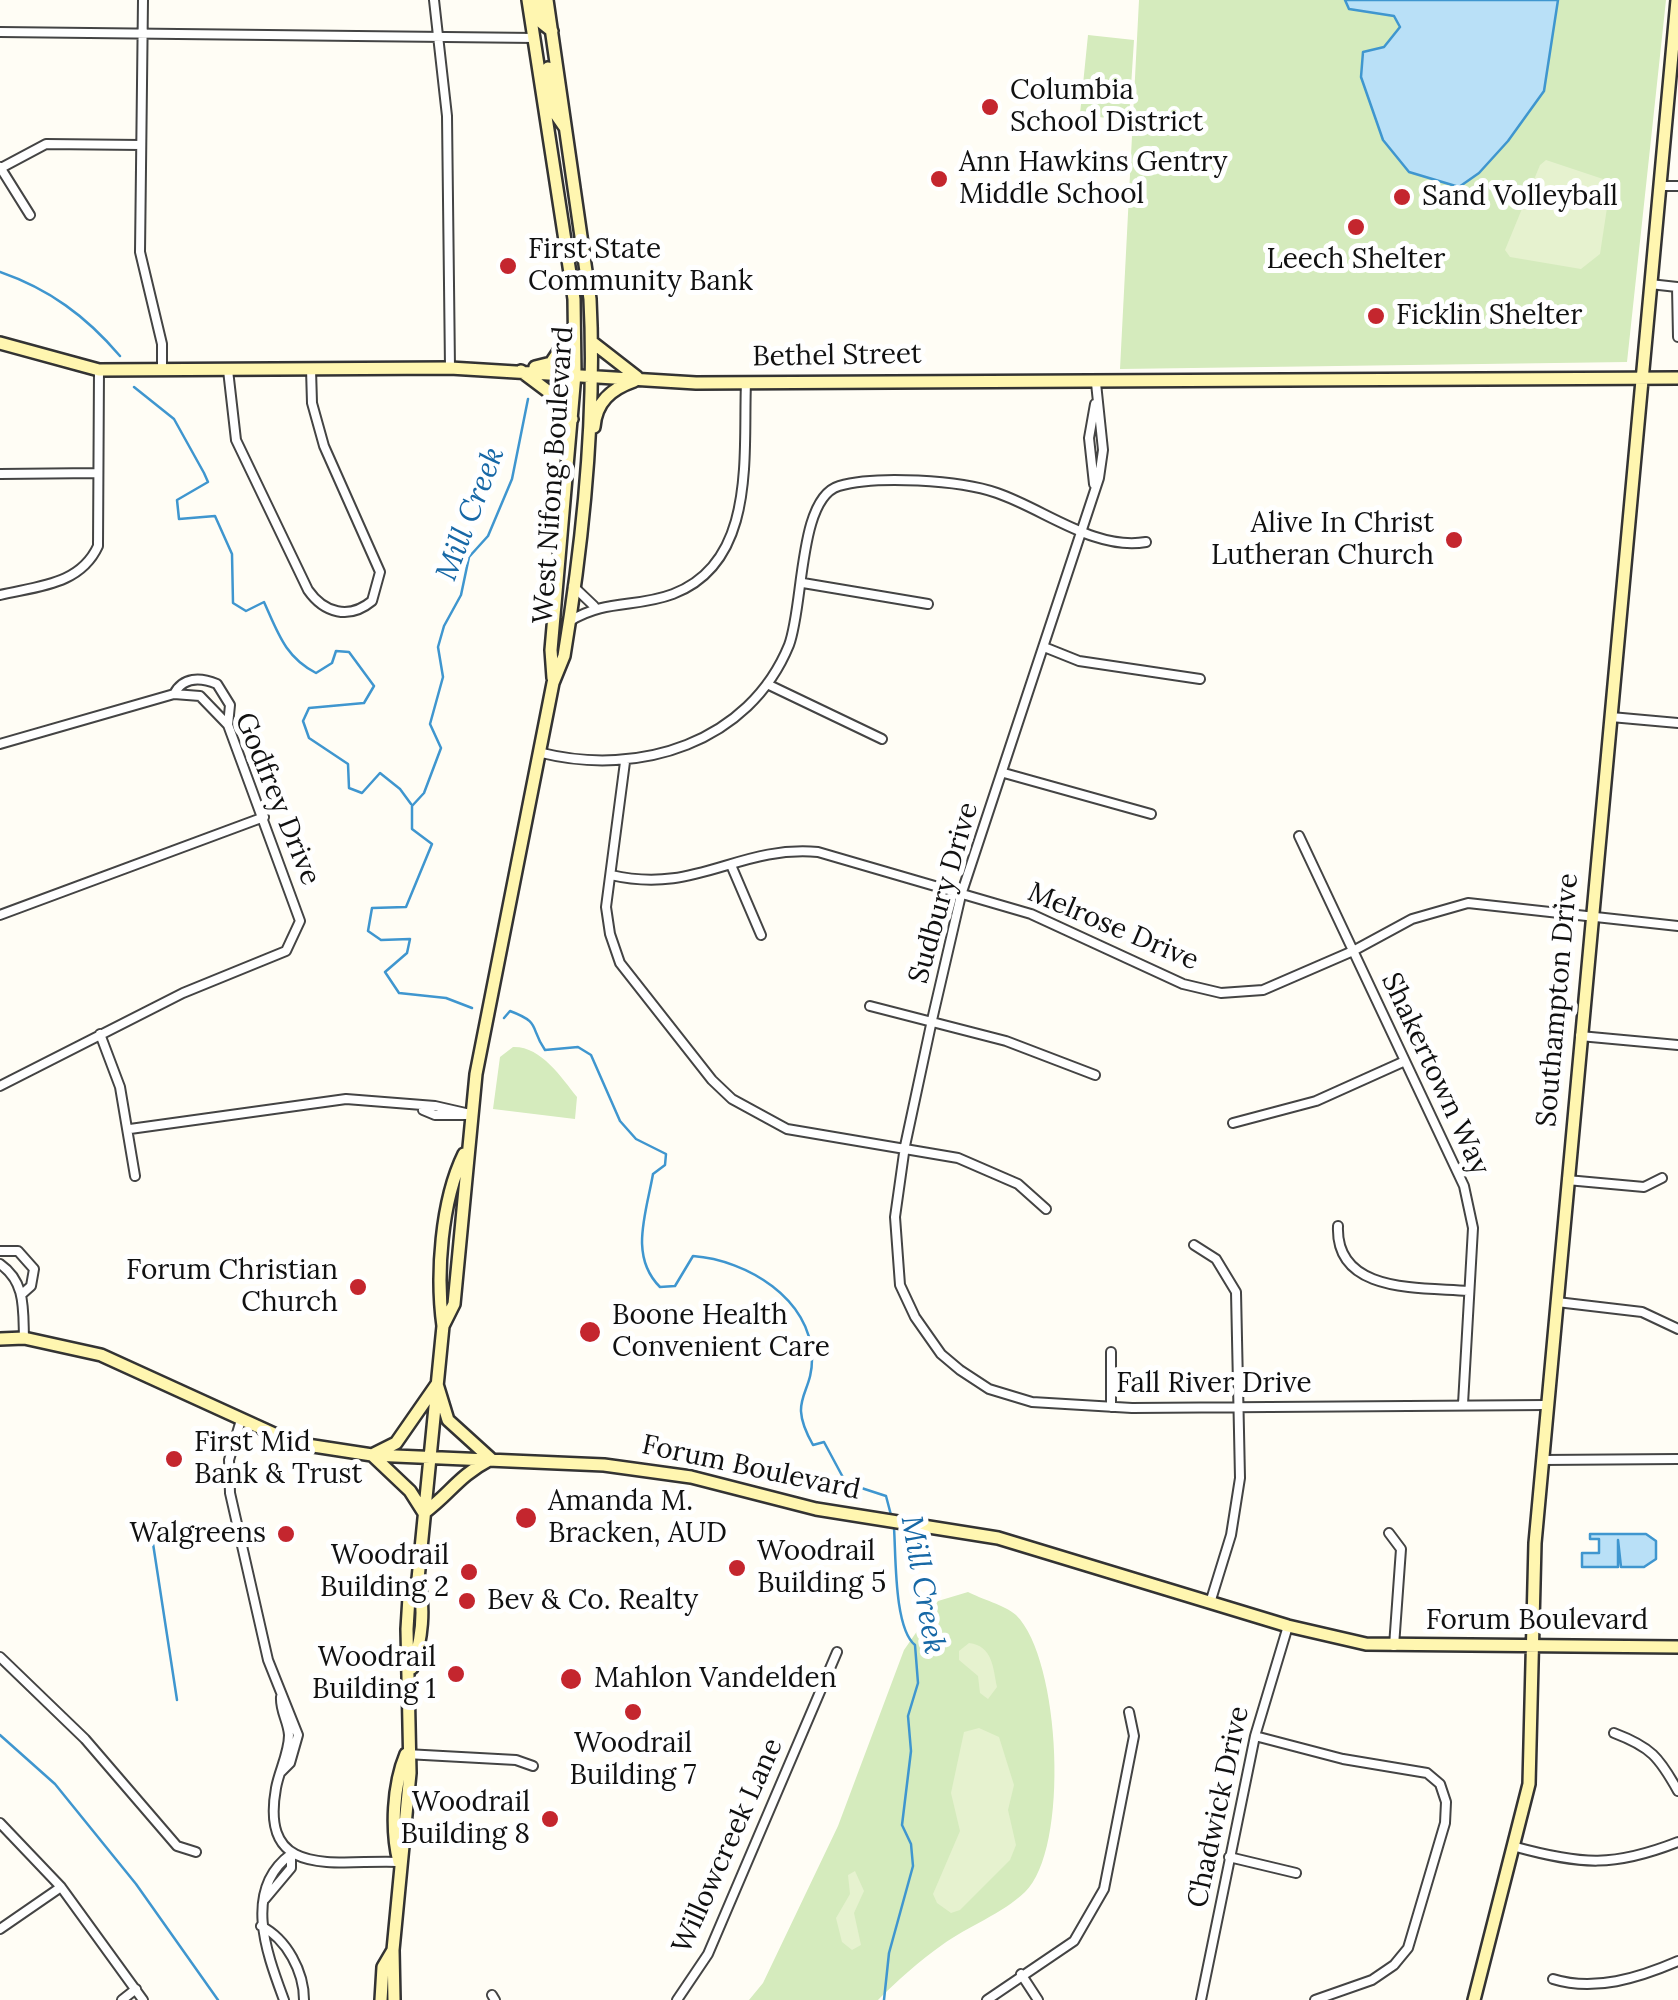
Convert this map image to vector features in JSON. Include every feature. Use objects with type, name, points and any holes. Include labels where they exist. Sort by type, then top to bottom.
[{"type":"street","points":[[143,0],[140,252],[162,344],[162,370]]},
{"type":"street","points":[[434,0],[447,116],[450,368]]},
{"type":"street","points":[[528,0],[536,38]]},
{"type":"street","points":[[538,0],[542,23],[552,30]]},
{"type":"street","name":"West Nifong Boulevard","points":[[443,1326],[454,1304],[468,1179],[465,1151],[470,1114],[554,683],[570,621],[583,484],[592,342],[547,0]]},
{"type":"street","name":"Southampton Drive","points":[[1474,2000],[1516,1847],[1533,1739],[1534,1543],[1677,0]]},
{"type":"street","points":[[0,32],[536,38],[544,44],[555,113],[566,130]]},
{"type":"street","name":"West Nifong Boulevard","points":[[536,38],[575,327],[572,419],[551,650],[554,683]]},
{"type":"street","points":[[30,215],[0,168],[38,146],[141,145]]},
{"type":"street","points":[[1659,186],[1678,186]]},
{"type":"street","points":[[1650,284],[1677,287],[1678,337]]},
{"type":"street","points":[[521,371],[551,363],[575,327]]},
{"type":"street","points":[[592,342],[640,379]]},
{"type":"street","name":"Bethel Street","points":[[0,343],[100,370],[450,368],[746,382],[1678,378]]},
{"type":"street","points":[[0,595],[73,577],[90,563],[98,546],[100,370]]},
{"type":"street","points":[[228,370],[236,440],[308,590],[324,608],[361,610],[376,594],[380,572],[324,446],[312,403],[312,370]]},
{"type":"street","points":[[521,371],[558,398],[572,419]]},
{"type":"street","points":[[583,484],[591,473],[595,416],[603,400],[616,388],[640,379]]},
{"type":"street","points":[[570,621],[594,606],[671,595],[704,576],[720,561],[732,541],[738,516],[746,382]]},
{"type":"street","name":"Sudbury Drive","points":[[915,1317],[900,1285],[895,1250],[905,1146],[962,895],[1095,488],[1103,450],[1096,383]]},
{"type":"street","points":[[0,474],[98,473]]},
{"type":"street","points":[[542,753],[624,762],[685,748],[730,722],[767,684],[789,644],[812,516],[824,493],[838,486],[888,480],[996,492],[1117,542],[1146,542]]},
{"type":"street","points":[[803,583],[928,604]]},
{"type":"street","points":[[573,586],[594,606]]},
{"type":"street","points":[[1044,646],[1079,662],[1200,679]]},
{"type":"street","points":[[0,744],[174,694],[179,686],[192,680],[217,684],[230,705],[228,725]]},
{"type":"street","points":[[767,684],[882,739]]},
{"type":"street","name":"Godfrey Drive","points":[[100,1034],[286,951],[300,921],[228,725],[200,696],[174,694]]},
{"type":"street","points":[[1610,717],[1678,723]]},
{"type":"street","points":[[624,762],[606,907],[620,963],[732,1100],[787,1129],[814,1137],[905,1146],[986,1168],[1018,1184],[1046,1209]]},
{"type":"street","points":[[1004,773],[1151,814]]},
{"type":"street","points":[[0,914],[264,817]]},
{"type":"street","name":"Shakertown Way","points":[[1299,836],[1464,1186],[1474,1228],[1463,1404]]},
{"type":"street","name":"Melrose Drive","points":[[611,875],[641,882],[684,880],[786,849],[818,852],[1031,914],[1183,984],[1221,993],[1263,990],[1353,951],[1412,919],[1468,903],[1678,926]]},
{"type":"street","points":[[732,864],[761,936]]},
{"type":"street","points":[[870,1006],[932,1020],[1095,1074]]},
{"type":"street","points":[[0,1086],[100,1034],[130,1129],[135,1176]]},
{"type":"street","points":[[1580,1036],[1678,1045]]},
{"type":"street","points":[[1233,1124],[1316,1101],[1405,1060]]},
{"type":"street","points":[[130,1129],[336,1100],[419,1108],[434,1116],[470,1114]]},
{"type":"street","name":"West Nifong Boulevard","points":[[394,2000],[399,1862],[394,1843],[399,1771],[406,1754],[410,1673],[406,1628],[409,1598],[418,1579],[443,1326],[439,1301],[450,1202],[454,1173],[465,1151]]},
{"type":"street","points":[[1567,1180],[1644,1187],[1662,1178]]},
{"type":"street","points":[[450,1202],[456,1207],[454,1237],[460,1254]]},
{"type":"street","points":[[1338,1226],[1337,1247],[1354,1271],[1379,1283],[1468,1291]]},
{"type":"street","points":[[1194,1244],[1216,1260],[1236,1292],[1236,1508],[1210,1603]]},
{"type":"street","points":[[0,1250],[18,1251],[34,1270],[31,1286],[22,1294]]},
{"type":"street","points":[[0,1264],[18,1280],[24,1338]]},
{"type":"street","points":[[1554,1302],[1642,1312],[1678,1329]]},
{"type":"street","name":"Fall River Drive","points":[[915,1317],[942,1354],[989,1389],[1032,1402],[1110,1407],[1546,1405]]},
{"type":"street","name":"Forum Boulevard","points":[[0,1338],[24,1338],[100,1355],[294,1442],[372,1454],[634,1468],[816,1510],[998,1538],[1288,1626],[1394,1646],[1678,1647]]},
{"type":"street","points":[[1110,1407],[1111,1352]]},
{"type":"street","points":[[437,1384],[448,1420],[491,1460],[460,1474],[443,1498],[424,1513],[410,1491],[372,1454],[396,1443],[437,1384]]},
{"type":"street","points":[[241,1420],[228,1479],[268,1660],[296,1720],[298,1735],[290,1763],[281,1772],[274,1826],[291,1854],[311,1862],[399,1862]]},
{"type":"street","points":[[1542,1460],[1678,1459]]},
{"type":"street","points":[[1389,1534],[1400,1549],[1394,1646]]},
{"type":"street","name":"Chadwick Drive","points":[[1201,2000],[1255,1736],[1288,1626]]},
{"type":"street","name":"Willowcreek Lane","points":[[678,2000],[708,1954],[838,1652]]},
{"type":"street","points":[[0,1657],[85,1739],[177,1846],[196,1852]]},
{"type":"street","points":[[987,2000],[1074,1941],[1104,1890],[1134,1736],[1128,1712]]},
{"type":"street","points":[[1614,1733],[1644,1744],[1678,1791]]},
{"type":"street","points":[[1255,1736],[1343,1759],[1426,1773],[1440,1784],[1446,1802],[1445,1824],[1408,1948],[1394,1966],[1372,1980],[1315,2000]]},
{"type":"street","points":[[406,1754],[516,1760],[532,1766]]},
{"type":"street","points":[[0,1823],[61,1887],[143,2000]]},
{"type":"street","points":[[1516,1847],[1595,1864],[1623,1861],[1678,1842]]},
{"type":"street","points":[[284,2000],[261,1926],[264,1899],[282,1861],[291,1854]]},
{"type":"street","points":[[1229,1857],[1296,1873]]},
{"type":"street","points":[[0,1929],[61,1887]]},
{"type":"street","points":[[261,1926],[272,1932],[290,1954],[304,2000]]},
{"type":"street","name":"West Nifong Boulevard","points":[[382,2000],[384,1967],[393,1950]]},
{"type":"street","points":[[1553,1979],[1576,1986],[1609,1982],[1678,1961]]},
{"type":"street","points":[[1021,1974],[1038,2000]]},
{"type":"street","points":[[122,2000],[136,1990]]},
{"type":"green space","points":[[1139,0],[1666,0],[1627,362],[1120,369]]},
{"type":"green space","points":[[1088,35],[1134,40],[1129,118],[1125,121],[1080,114]]},
{"type":"green space","points":[[1546,160],[1606,180],[1610,188],[1600,254],[1581,269],[1510,257],[1505,250],[1540,165]]},
{"type":"green space","points":[[513,1047],[533,1052],[557,1072],[577,1097],[575,1119],[493,1109],[500,1057]]},
{"type":"green space","points":[[968,1592],[1016,1615],[1031,1638],[1043,1671],[1054,1754],[1054,1798],[1049,1837],[1039,1870],[1016,1900],[933,1951],[878,2000],[749,2000],[763,1983],[838,1826],[904,1650],[938,1601]]},
{"type":"green space","points":[[969,1643],[983,1648],[990,1659],[997,1687],[988,1699],[980,1693],[978,1676],[959,1660],[959,1651]]},
{"type":"green space","points":[[979,1728],[999,1737],[1014,1785],[1008,1810],[1016,1845],[1010,1860],[960,1910],[951,1913],[937,1903],[933,1894],[960,1831],[951,1793],[964,1732]]},
{"type":"green space","points":[[855,1871],[864,1891],[854,1913],[861,1945],[852,1950],[842,1942],[836,1918],[850,1894],[848,1875]]},
{"type":"water","points":[[1345,0],[1558,0],[1544,91],[1508,141],[1479,173],[1459,187],[1409,172],[1383,140],[1361,77],[1363,52],[1384,47],[1400,27],[1394,16],[1349,9]]},
{"type":"water","points":[[1590,1534],[1646,1534],[1656,1541],[1656,1559],[1644,1567],[1621,1567],[1618,1540],[1618,1567],[1582,1567],[1582,1553],[1599,1553],[1599,1539],[1590,1539]]},
{"type":"waterway","points":[[0,272],[66,305],[120,356]]},
{"type":"waterway","points":[[134,387],[174,419],[204,473],[208,482],[177,500],[179,519],[215,516],[232,554],[233,603],[246,611],[264,602],[278,634],[305,667],[316,673],[332,663],[336,651],[349,652],[374,686],[364,703],[309,708],[303,721],[309,738],[348,764],[349,788],[362,793],[380,773],[411,804]]},
{"type":"waterway","name":"Mill Creek","points":[[472,1008],[446,998],[399,993],[385,972],[407,953],[410,939],[381,940],[368,931],[372,908],[406,907],[432,844],[412,829],[412,806],[424,793],[441,748],[430,724],[443,677],[438,647],[444,626],[461,595],[469,557],[488,536],[512,479],[528,399]]},
{"type":"waterway","name":"Mill Creek","points":[[504,1018],[510,1011],[527,1019],[545,1050],[578,1047],[591,1055],[620,1121],[636,1139],[666,1154],[665,1165],[653,1174],[642,1234],[645,1262],[660,1287],[675,1286],[693,1256],[714,1259],[754,1274],[772,1286],[801,1317],[812,1357],[801,1407],[805,1429],[813,1445],[824,1442],[846,1483],[886,1496],[891,1515]]},
{"type":"waterway","name":"Mill Creek","points":[[884,2000],[889,1953],[913,1866],[911,1844],[902,1825],[911,1751],[908,1716],[918,1683],[915,1645],[908,1636],[900,1608],[894,1528]]},
{"type":"waterway","points":[[152,1537],[177,1700]]},
{"type":"waterway","points":[[0,1735],[55,1784],[136,1884],[218,2000]]},
{"type":"place","name":"Columbia School District","points":[[990,107]]},
{"type":"place","name":"Ann Hawkins Gentry Middle School","points":[[939,179]]},
{"type":"place","name":"Sand Volleyball","points":[[1402,197]]},
{"type":"place","name":"Leech Shelter","points":[[1356,227]]},
{"type":"place","name":"First State Community Bank","points":[[508,266]]},
{"type":"place","name":"Ficklin Shelter","points":[[1376,316]]},
{"type":"place","name":"Alive In Christ Lutheran Church","points":[[1454,540]]},
{"type":"place","name":"Forum Christian Church","points":[[358,1287]]},
{"type":"place","name":"Boone Health Convenient Care","points":[[590,1332]]},
{"type":"place","name":"First Mid Bank & Trust","points":[[174,1459]]},
{"type":"place","name":"Amanda M. Bracken, AUD","points":[[526,1518]]},
{"type":"place","name":"Walgreens","points":[[286,1534]]},
{"type":"place","name":"Woodrail Building 5","points":[[737,1568]]},
{"type":"place","name":"Woodrail Building 2","points":[[469,1572]]},
{"type":"place","name":"Bev & Co. Realty","points":[[467,1601]]},
{"type":"place","name":"Woodrail Building 1","points":[[456,1674]]},
{"type":"place","name":"Mahlon Vandelden","points":[[571,1679]]},
{"type":"place","name":"Woodrail Building 7","points":[[633,1712]]},
{"type":"place","name":"Woodrail Building 8","points":[[550,1819]]}]
